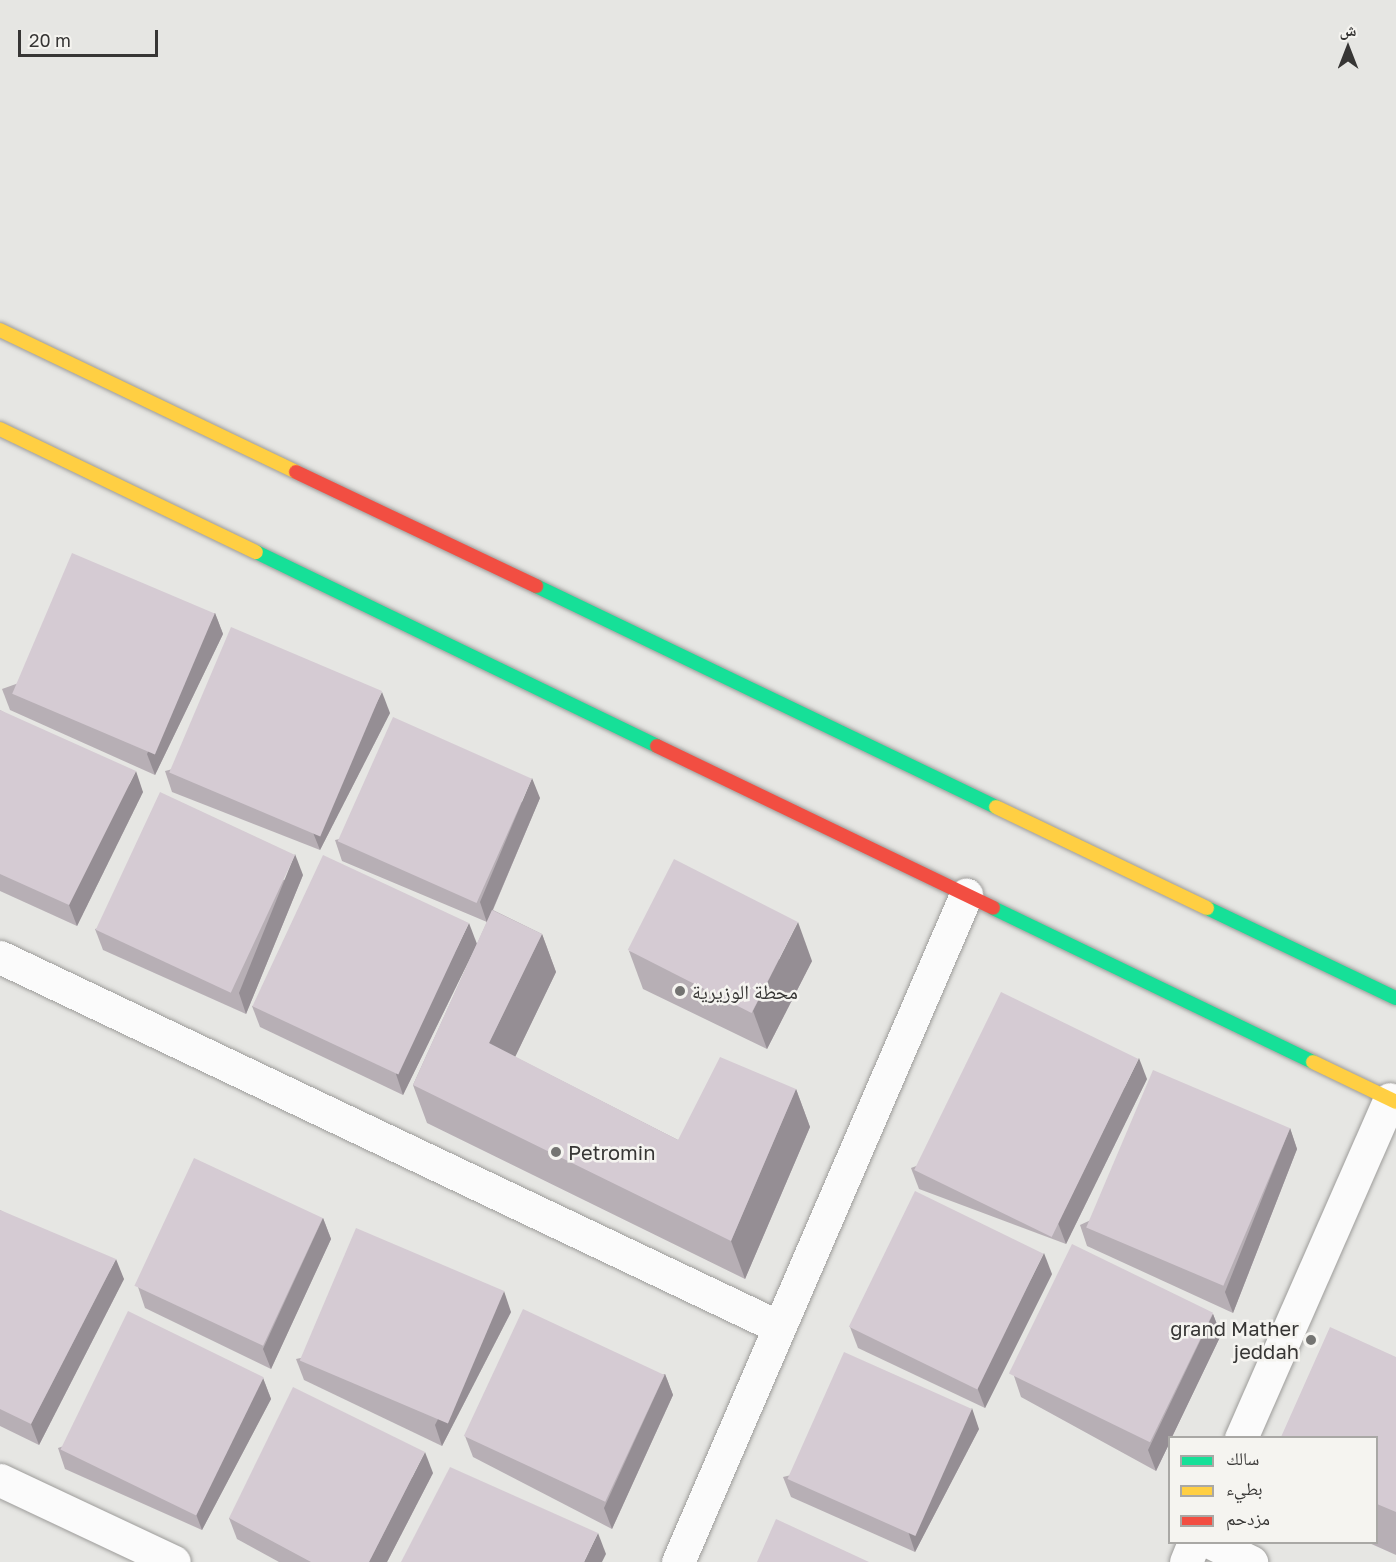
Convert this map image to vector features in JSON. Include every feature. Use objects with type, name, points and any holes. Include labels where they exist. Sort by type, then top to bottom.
[{"type":"street","points":[[0,330],[1396,998]]},
{"type":"street","points":[[0,429],[1393,1101],[1241,1436]]},
{"type":"street","points":[[678,1562],[966,895]]},
{"type":"street","points":[[0,957],[779,1327]]},
{"type":"street","points":[[0,1480],[174,1562]]},
{"type":"street","points":[[1186,1562],[1193,1544]]},
{"type":"street","points":[[1214,1544],[1251,1562]]},
{"type":"building","points":[[72,553],[215,614],[155,754],[12,694]]},
{"type":"building","points":[[231,627],[382,691],[320,837],[169,772]]},
{"type":"building","points":[[0,710],[136,771],[69,905],[0,874]]},
{"type":"building","points":[[393,717],[532,779],[477,903],[338,841]]},
{"type":"building","points":[[160,792],[295,855],[231,993],[96,930]]},
{"type":"building","points":[[323,855],[469,923],[398,1074],[252,1006]]},
{"type":"building","points":[[674,859],[798,922],[752,1013],[628,950]]},
{"type":"building","points":[[492,910],[542,934],[489,1043],[678,1140],[720,1057],[796,1089],[731,1241],[413,1085]]},
{"type":"building","points":[[1001,992],[1139,1059],[1052,1237],[914,1170]]},
{"type":"building","points":[[1153,1070],[1290,1128],[1223,1286],[1086,1227]]},
{"type":"building","points":[[194,1158],[323,1218],[263,1346],[134,1286]]},
{"type":"building","points":[[915,1191],[1044,1254],[977,1389],[849,1327]]},
{"type":"building","points":[[0,1210],[116,1259],[31,1424],[0,1409]]},
{"type":"building","points":[[356,1228],[504,1291],[448,1423],[300,1361]]},
{"type":"building","points":[[1072,1244],[1213,1313],[1150,1442],[1009,1373]]},
{"type":"building","points":[[523,1309],[664,1375],[605,1502],[464,1436]]},
{"type":"building","points":[[128,1311],[264,1377],[196,1516],[60,1449]]},
{"type":"building","points":[[1330,1327],[1396,1357],[1396,1512],[1378,1504],[1378,1436],[1281,1436]]},
{"type":"building","points":[[844,1352],[972,1409],[915,1536],[787,1479]]},
{"type":"building","points":[[293,1387],[425,1452],[369,1562],[311,1562],[229,1518]]},
{"type":"building","points":[[450,1467],[598,1533],[584,1562],[401,1562]]},
{"type":"building","points":[[776,1519],[869,1562],[757,1562]]},
{"type":"traffic: fast","points":[[256,552],[657,746]]},
{"type":"traffic: fast","points":[[536,586],[996,807]]},
{"type":"traffic: fast","points":[[993,908],[1313,1062]]},
{"type":"traffic: fast","points":[[1207,908],[1396,998]]},
{"type":"traffic: slow","points":[[0,330],[296,472]]},
{"type":"traffic: slow","points":[[0,429],[256,552]]},
{"type":"traffic: slow","points":[[996,807],[1207,908]]},
{"type":"traffic: slow","points":[[1313,1062],[1396,1102]]},
{"type":"traffic: jam","points":[[296,472],[536,586]]},
{"type":"traffic: jam","points":[[657,746],[993,908]]},
{"type":"place","name":"محطة الوزيرية","points":[[680,991]]},
{"type":"place","name":"Petromin","points":[[556,1152]]},
{"type":"place","name":"grand Mather jeddah","points":[[1311,1340]]}]
